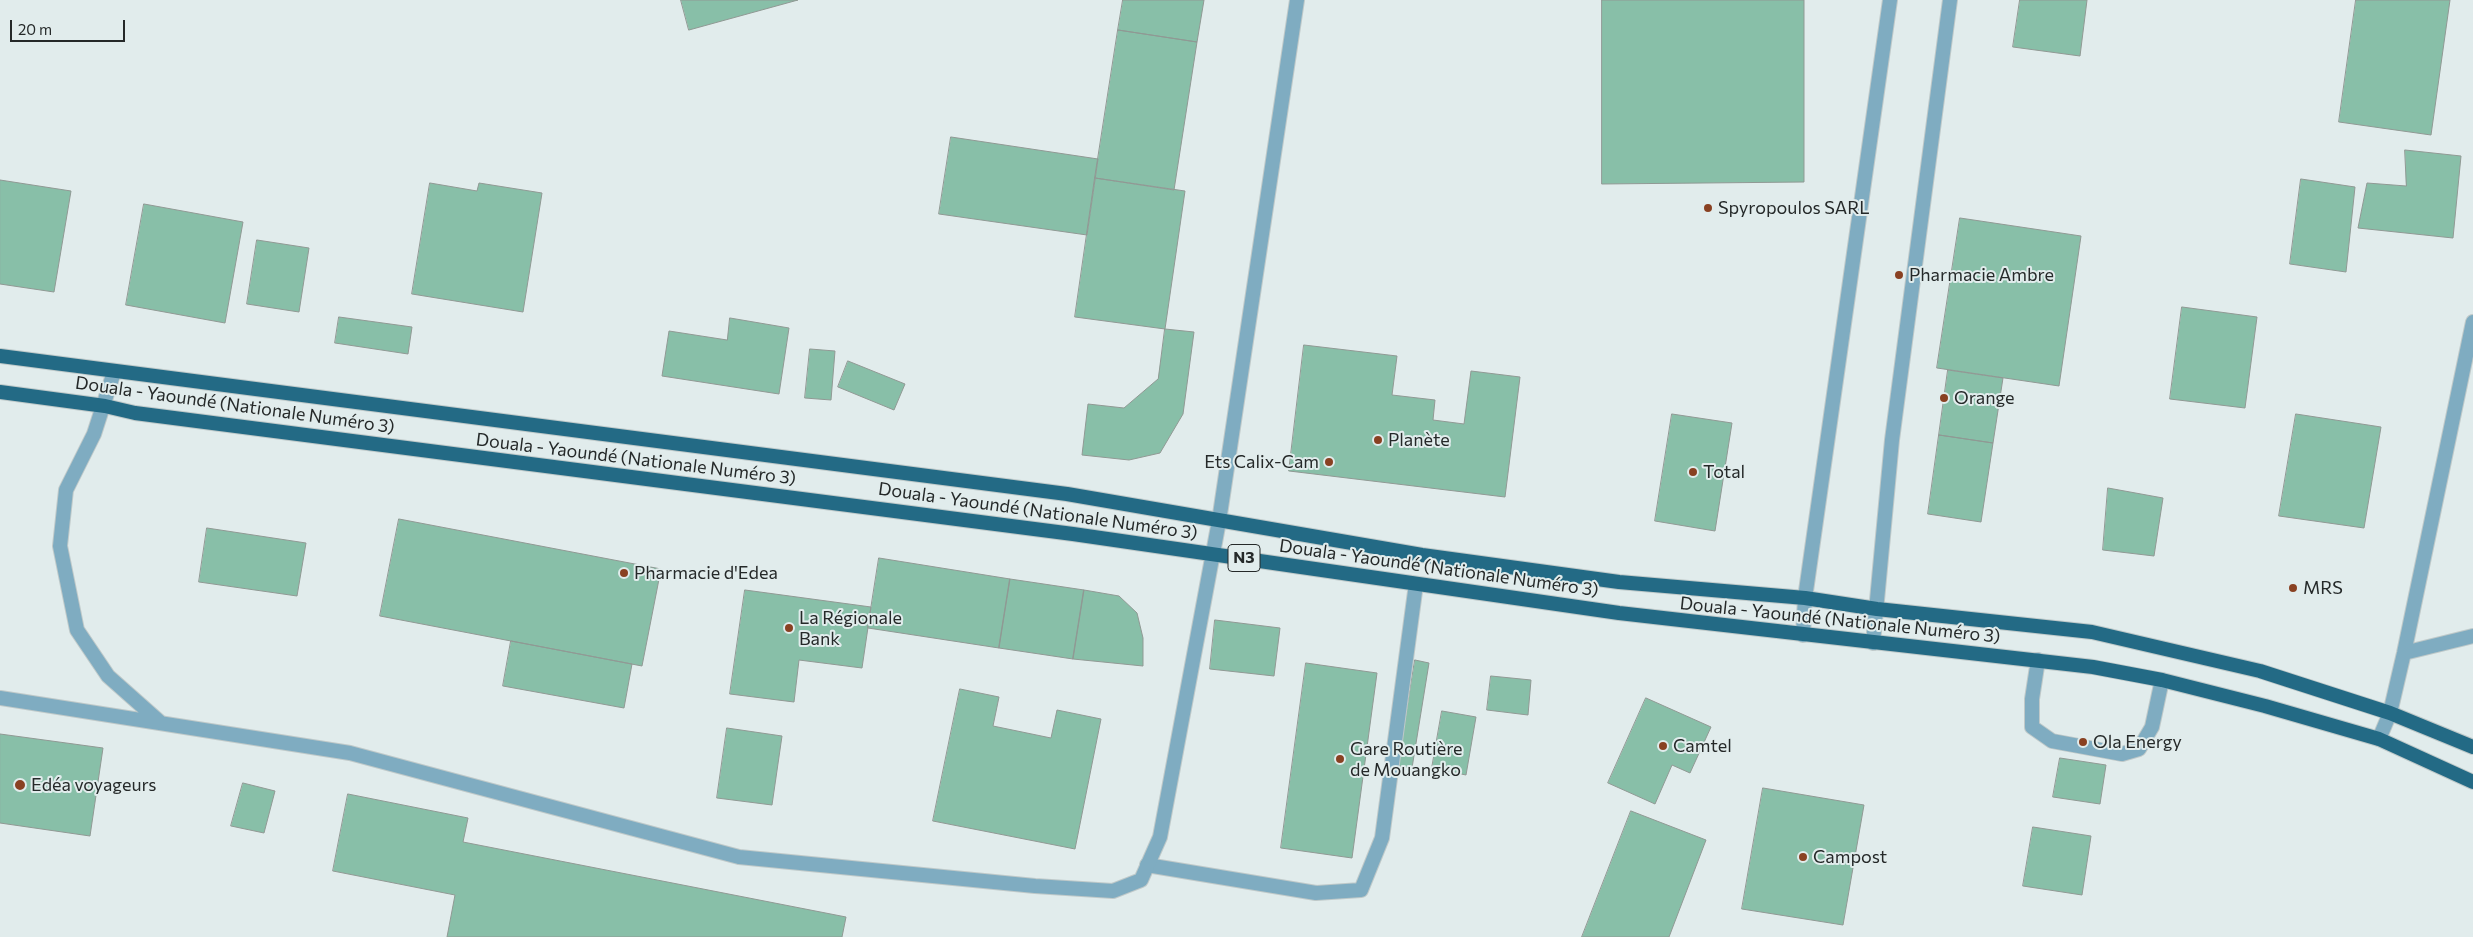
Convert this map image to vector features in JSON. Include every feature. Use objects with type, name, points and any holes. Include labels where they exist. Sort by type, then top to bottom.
[{"type":"highway","name":"Douala - Yaoundé (Nationale Numéro 3)","points":[[0,356],[1067,494],[1219,522],[1422,555],[1619,582],[1805,598],[1877,609],[2092,632],[2260,670],[2390,713],[2473,748]]},
{"type":"highway","name":"Douala - Yaoundé (Nationale Numéro 3)","points":[[0,392],[105,406],[135,413],[1212,554],[1619,613],[2093,667],[2162,680],[2265,706],[2379,739],[2473,782]]},
{"type":"street","points":[[0,698],[350,753],[739,857],[1035,886],[1113,891],[1141,880],[1160,837],[1219,522],[1298,0]]},
{"type":"street","points":[[1804,635],[1805,598],[1890,0]]},
{"type":"street","points":[[1873,643],[1892,440],[1950,0]]},
{"type":"street","points":[[2379,739],[2390,713],[2404,653],[2473,322]]},
{"type":"street","points":[[114,372],[105,406],[94,434],[66,490],[60,546],[78,630],[108,676],[161,724]]},
{"type":"street","points":[[1147,865],[1316,892],[1361,890],[1382,838],[1416,584]]},
{"type":"street","points":[[2404,653],[2473,636]]},
{"type":"street","points":[[2038,660],[2032,699],[2032,728],[2052,741],[2122,754],[2139,749],[2152,727],[2162,680]]},
{"type":"building","points":[[681,0],[798,0],[689,30]]},
{"type":"building","points":[[1123,0],[1204,0],[1197,42],[1118,30]]},
{"type":"building","points":[[1602,0],[1804,0],[1804,182],[1602,184]]},
{"type":"building","points":[[2020,0],[2087,0],[2080,56],[2013,47]]},
{"type":"building","points":[[2356,0],[2450,0],[2431,135],[2339,122]]},
{"type":"building","points":[[1118,30],[1197,42],[1174,190],[1095,178]]},
{"type":"building","points":[[951,137],[1098,159],[1087,235],[939,214]]},
{"type":"building","points":[[2405,150],[2461,156],[2453,238],[2358,228],[2367,183],[2406,186]]},
{"type":"building","points":[[1095,178],[1185,191],[1165,329],[1075,317]]},
{"type":"building","points":[[2301,179],[2355,187],[2346,272],[2290,264]]},
{"type":"building","points":[[0,180],[71,191],[54,292],[0,284]]},
{"type":"building","points":[[430,183],[477,191],[479,183],[542,193],[523,312],[412,294]]},
{"type":"building","points":[[144,204],[243,222],[225,323],[126,305]]},
{"type":"building","points":[[1960,218],[2081,236],[2059,386],[1937,368]]},
{"type":"building","points":[[257,240],[309,248],[299,312],[247,304]]},
{"type":"building","points":[[2182,307],[2257,317],[2245,408],[2170,399]]},
{"type":"building","points":[[339,317],[412,327],[408,354],[335,343]]},
{"type":"building","points":[[730,318],[789,328],[779,394],[662,376],[669,331],[727,340]]},
{"type":"building","points":[[1165,329],[1194,332],[1183,414],[1160,453],[1129,460],[1082,455],[1088,404],[1124,408],[1158,379]]},
{"type":"building","points":[[1304,345],[1397,356],[1392,395],[1435,400],[1433,420],[1464,424],[1471,371],[1520,377],[1505,497],[1289,471]]},
{"type":"building","points":[[810,349],[835,351],[831,400],[805,398]]},
{"type":"building","points":[[848,361],[905,384],[894,410],[838,387]]},
{"type":"building","points":[[1948,370],[2003,378],[1993,443],[1939,435]]},
{"type":"building","name":"Total","points":[[1672,414],[1732,423],[1715,531],[1655,521]]},
{"type":"building","points":[[2296,414],[2381,427],[2364,528],[2279,516]]},
{"type":"building","points":[[1939,435],[1993,443],[1981,522],[1928,514]]},
{"type":"building","points":[[2108,488],[2163,498],[2154,556],[2103,550]]},
{"type":"building","points":[[399,519],[661,569],[642,666],[380,616]]},
{"type":"building","points":[[207,528],[306,543],[297,596],[199,582]]},
{"type":"building","points":[[879,558],[1010,579],[999,648],[868,628]]},
{"type":"building","points":[[1010,579],[1084,590],[1073,659],[999,648]]},
{"type":"building","points":[[745,590],[871,607],[862,668],[799,660],[794,702],[730,694]]},
{"type":"building","points":[[1084,590],[1119,596],[1137,613],[1143,638],[1143,666],[1073,659]]},
{"type":"building","points":[[1215,620],[1280,628],[1274,676],[1210,669]]},
{"type":"building","points":[[511,641],[632,664],[624,708],[503,686]]},
{"type":"building","points":[[1415,660],[1429,663],[1412,768],[1398,766]]},
{"type":"building","points":[[1306,663],[1377,673],[1352,858],[1281,848]]},
{"type":"building","points":[[1491,676],[1531,680],[1528,715],[1487,710]]},
{"type":"building","points":[[960,689],[999,697],[993,726],[1051,738],[1057,710],[1101,719],[1075,849],[933,821]]},
{"type":"building","name":"Camtel","points":[[1646,698],[1711,727],[1690,773],[1672,765],[1655,804],[1608,783]]},
{"type":"building","points":[[1442,711],[1476,717],[1466,775],[1432,768]]},
{"type":"building","points":[[727,728],[782,736],[772,805],[717,798]]},
{"type":"building","points":[[0,734],[103,748],[90,836],[0,823]]},
{"type":"building","points":[[2060,758],[2106,765],[2100,804],[2053,797]]},
{"type":"building","points":[[243,783],[275,791],[264,833],[231,826]]},
{"type":"building","name":"Campost","points":[[1763,788],[1864,805],[1843,925],[1742,909]]},
{"type":"building","points":[[348,794],[468,818],[463,842],[846,917],[842,937],[447,937],[455,895],[333,871]]},
{"type":"building","points":[[1631,811],[1706,840],[1669,937],[1582,937]]},
{"type":"building","points":[[2033,827],[2091,836],[2082,895],[2023,886]]},
{"type":"place","name":"Spyropoulos SARL","points":[[1708,208]]},
{"type":"place","name":"Pharmacie Ambre","points":[[1899,275]]},
{"type":"place","name":"Orange","points":[[1944,398]]},
{"type":"place","name":"Planète","points":[[1378,440]]},
{"type":"place","name":"Ets Calix-Cam","points":[[1329,462]]},
{"type":"place","name":"Total","points":[[1693,472]]},
{"type":"place","name":"Pharmacie d'Edea","points":[[624,573]]},
{"type":"place","name":"MRS","points":[[2293,588]]},
{"type":"place","name":"La Régionale Bank","points":[[789,628]]},
{"type":"place","name":"Ola Energy","points":[[2083,742]]},
{"type":"place","name":"Camtel","points":[[1663,746]]},
{"type":"place","name":"Gare Routière de Mouangko","points":[[1340,759]]},
{"type":"place","name":"Edéa voyageurs","points":[[20,785]]},
{"type":"place","name":"Campost","points":[[1803,857]]}]
